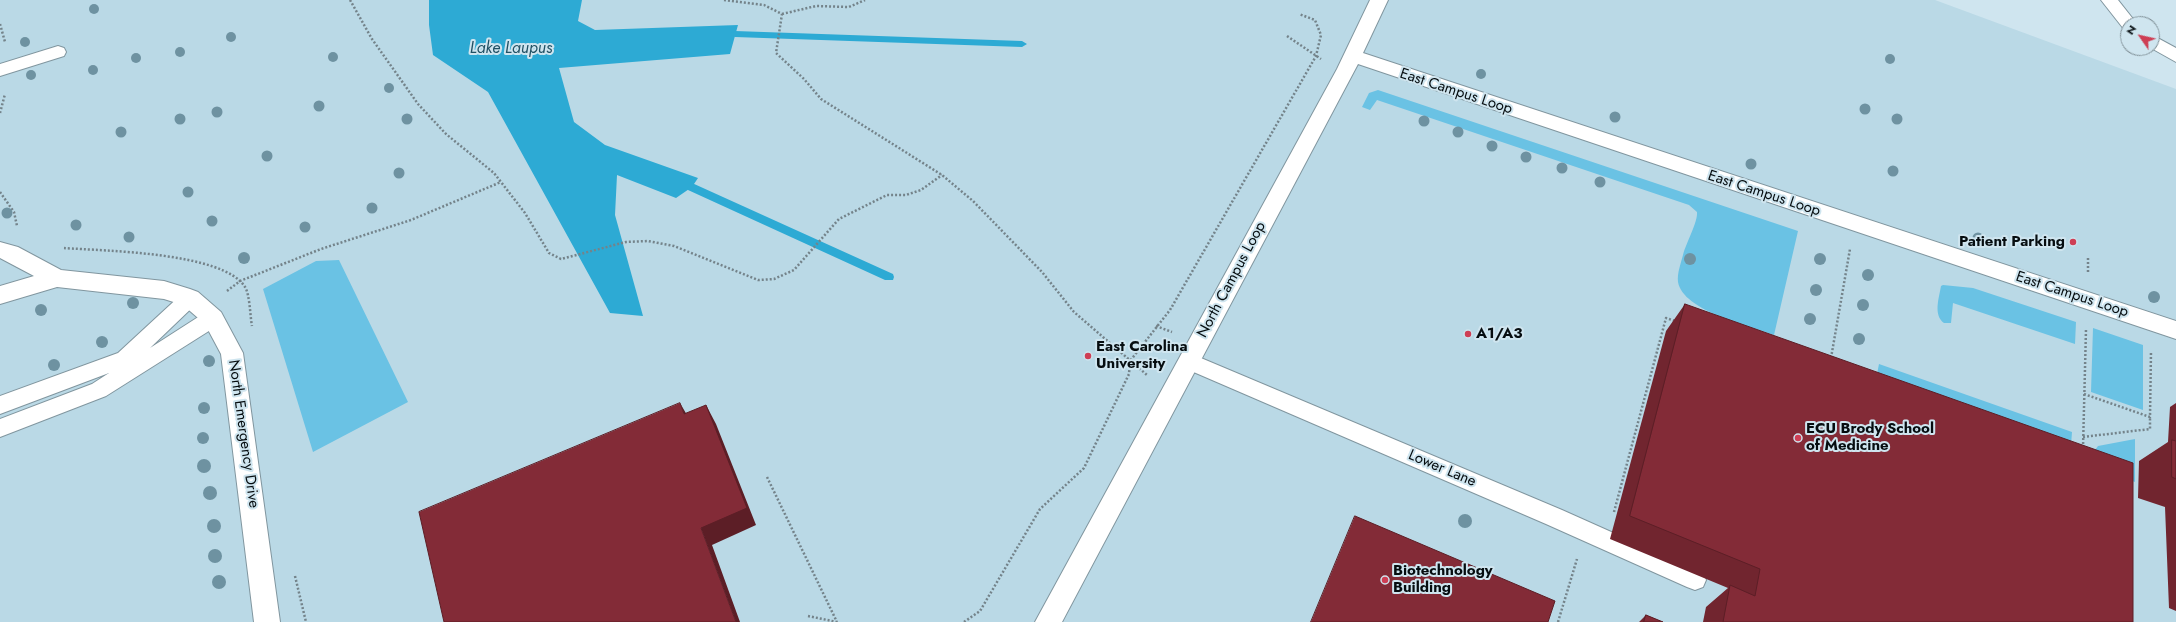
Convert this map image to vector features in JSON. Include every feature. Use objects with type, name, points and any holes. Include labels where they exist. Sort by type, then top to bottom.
[{"type":"street","name":"North Campus Loop","points":[[1048,622],[1349,62],[1379,0]]},
{"type":"street","name":"East Campus Loop","points":[[1349,62],[2176,330]]},
{"type":"street","name":"North Emergency Drive","points":[[0,250],[10,253],[57,278],[164,290],[190,298],[213,318],[232,353],[268,622]]},
{"type":"street","name":"North Emergency Drive","points":[[0,295],[57,278]]},
{"type":"lane","points":[[2109,0],[2122,16]]},
{"type":"lane","points":[[2160,46],[2176,56]]},
{"type":"lane","points":[[0,70],[58,52]]},
{"type":"lane","points":[[0,405],[125,359],[190,298]]},
{"type":"lane","points":[[0,428],[99,390],[213,318]]},
{"type":"lane","name":"Lower Lane","points":[[1189,361],[1586,531],[1694,580]]},
{"type":"path","points":[[350,0],[372,39],[418,104],[446,134],[472,157],[494,172],[525,213],[549,253],[561,259],[626,242],[648,241],[668,244],[758,280],[774,279],[794,270],[839,219],[886,195],[906,194],[921,190],[942,175]]},
{"type":"path","points":[[724,0],[764,5],[783,15],[816,6],[850,7],[865,0]]},
{"type":"path","points":[[964,622],[980,611],[1040,509],[1084,468],[1130,374],[1130,361],[1170,310],[1316,56],[1321,35],[1315,20],[1299,14]]},
{"type":"path","points":[[783,15],[776,53],[804,79],[821,99],[942,175],[973,201],[1042,272],[1074,312],[1130,361]]},
{"type":"path","points":[[0,24],[6,45]]},
{"type":"path","points":[[1287,36],[1316,56],[1349,62]]},
{"type":"path","points":[[0,113],[5,87]]},
{"type":"path","points":[[240,281],[321,249],[411,220],[501,182]]},
{"type":"path","points":[[0,192],[8,202],[17,220],[16,231]]},
{"type":"path","points":[[1830,362],[1851,242]]},
{"type":"path","points":[[2083,450],[2088,258]]},
{"type":"path","points":[[1606,540],[1666,318],[1680,323]]},
{"type":"path","points":[[2083,437],[2150,429],[2151,322]]},
{"type":"path","points":[[2084,394],[2150,417]]},
{"type":"path","points":[[767,477],[838,622]]},
{"type":"path","points":[[1558,622],[1586,531]]},
{"type":"path","points":[[808,616],[838,622]]},
{"type":"shaded area","name":"East Carolina University","points":[[0,0],[1935,0],[2176,89],[2176,622],[0,622]]},
{"type":"shaded area","points":[[1378,90],[1798,231],[1774,335],[1734,322],[1704,309],[1692,301],[1683,292],[1678,282],[1679,272],[1697,216],[1697,212],[1689,205],[1377,100],[1370,110],[1362,107],[1369,93]]},
{"type":"shaded area","points":[[339,260],[408,402],[313,452],[263,289],[316,261]]},
{"type":"shaded area","points":[[1941,286],[1973,288],[2076,322],[2075,344],[1953,303],[1951,323],[1944,323],[1939,316],[1938,311],[1938,301]]},
{"type":"shaded area","points":[[2093,328],[2143,345],[2143,410],[2091,392]]},
{"type":"shaded area","points":[[1879,364],[2072,432],[2070,459],[1874,389]]},
{"type":"shaded area","points":[[2135,439],[2135,482],[2093,453],[2098,446]]},
{"type":"water","name":"Lake Laupus","points":[[429,0],[582,0],[578,21],[595,30],[738,25],[730,54],[559,68],[574,122],[605,145],[698,178],[692,187],[676,198],[617,175],[615,215],[643,316],[610,313],[488,92],[433,55],[429,25]]},
{"type":"building","name":"ECU Brody School of Medicine","points":[[1685,304],[2133,463],[2133,622],[1723,622],[1730,585],[1755,596],[1760,569],[1630,516]]},
{"type":"building","points":[[680,403],[684,414],[706,405],[747,508],[701,528],[736,622],[444,622],[419,512]]},
{"type":"building","points":[[2172,440],[2176,441],[2176,479],[2172,477]]},
{"type":"building","name":"Biotechnology Building","points":[[1355,516],[1555,601],[1548,622],[1311,622]]},
{"type":"building","points":[[1646,615],[1663,622],[1644,622]]},
{"type":"waterway","points":[[735,34],[1022,44]]},
{"type":"waterway","points":[[692,187],[889,277]]},
{"type":"place","name":"Patient Parking","points":[[2073,242]]},
{"type":"place","name":"A1/A3","points":[[1468,334]]},
{"type":"place","name":"East Carolina University","points":[[1088,356]]},
{"type":"place","name":"ECU Brody School of Medicine","points":[[1798,438]]},
{"type":"place","name":"Biotechnology Building","points":[[1385,580]]}]
